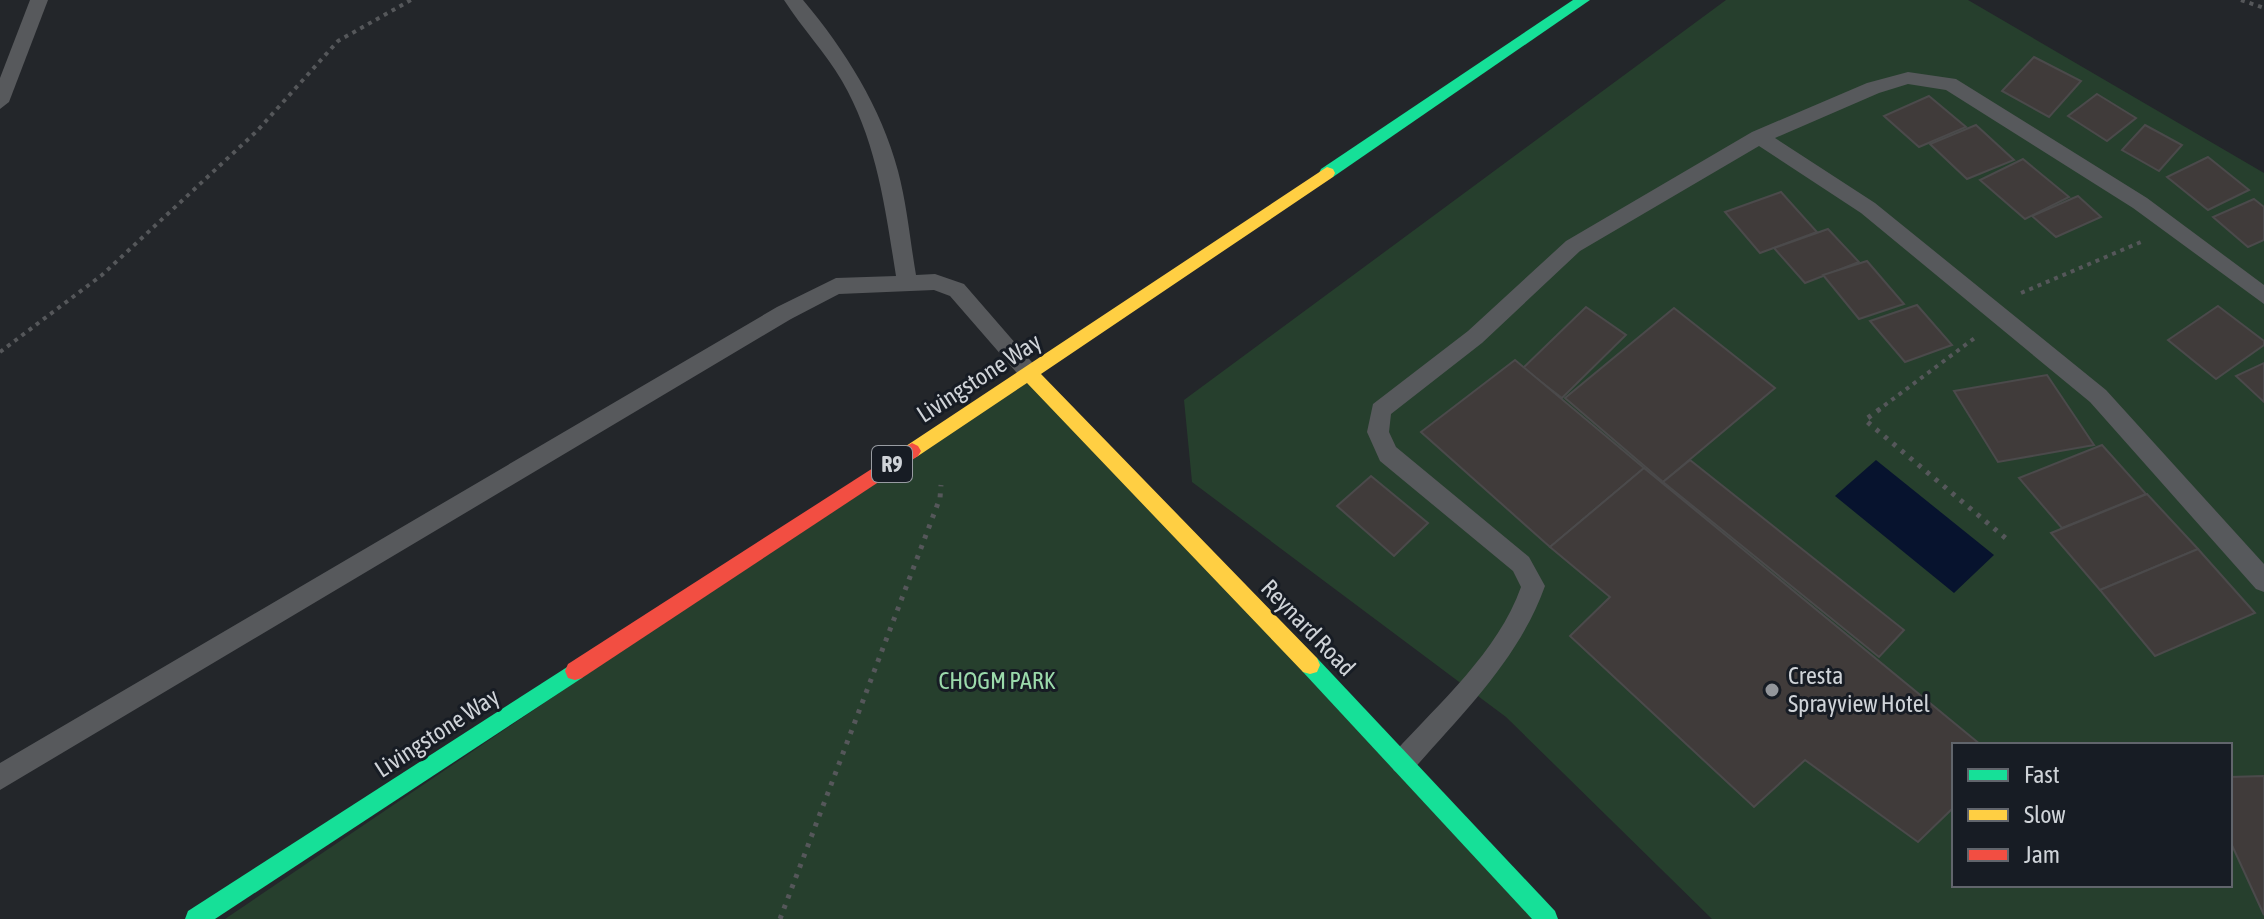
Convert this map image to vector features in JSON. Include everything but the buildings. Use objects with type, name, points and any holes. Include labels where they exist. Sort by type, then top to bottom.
[{"type":"main road","name":"Livingstone Way","points":[[196,919],[1030,374],[1583,0]]},
{"type":"main road","name":"Reynard Road","points":[[1030,374],[1403,762],[1547,919]]},
{"type":"lane","points":[[0,102],[39,0]]},
{"type":"lane","points":[[793,0],[855,89],[881,149],[889,170],[907,282]]},
{"type":"lane","points":[[1403,762],[1502,643],[1529,606],[1533,586],[1521,564],[1388,454],[1378,432],[1381,410],[1475,337],[1573,246],[1759,137],[1873,88],[1908,78],[1950,84],[2140,203],[2264,296]]},
{"type":"lane","points":[[1759,137],[1868,208],[2098,396],[2264,581]]},
{"type":"lane","points":[[0,777],[784,313],[836,286],[935,282],[957,290],[1030,374]]},
{"type":"path","points":[[0,352],[113,265],[257,131],[338,41],[411,0]]},
{"type":"path","points":[[2241,0],[2264,8]]},
{"type":"path","points":[[2009,541],[1865,420],[1996,312],[2165,231],[2140,203]]},
{"type":"path","points":[[780,919],[940,498],[948,428]]},
{"type":"green space","points":[[1726,0],[1968,0],[2264,173],[2264,919],[1712,919],[1506,717],[1192,482],[1184,400]]},
{"type":"green space","name":"CHOGM PARK","points":[[1030,374],[1544,919],[225,919]]},
{"type":"water","points":[[1876,460],[1994,555],[1954,593],[1835,496]]},
{"type":"traffic: fast","points":[[1327,173],[1583,0]]},
{"type":"traffic: fast","points":[[1310,665],[1547,919]]},
{"type":"traffic: fast","points":[[196,919],[575,671]]},
{"type":"traffic: slow","points":[[912,451],[1327,173]]},
{"type":"traffic: slow","points":[[1030,374],[1310,665]]},
{"type":"traffic: jam","points":[[575,671],[912,451]]},
{"type":"place","name":"Cresta Sprayview Hotel","points":[[1772,690]]}]
